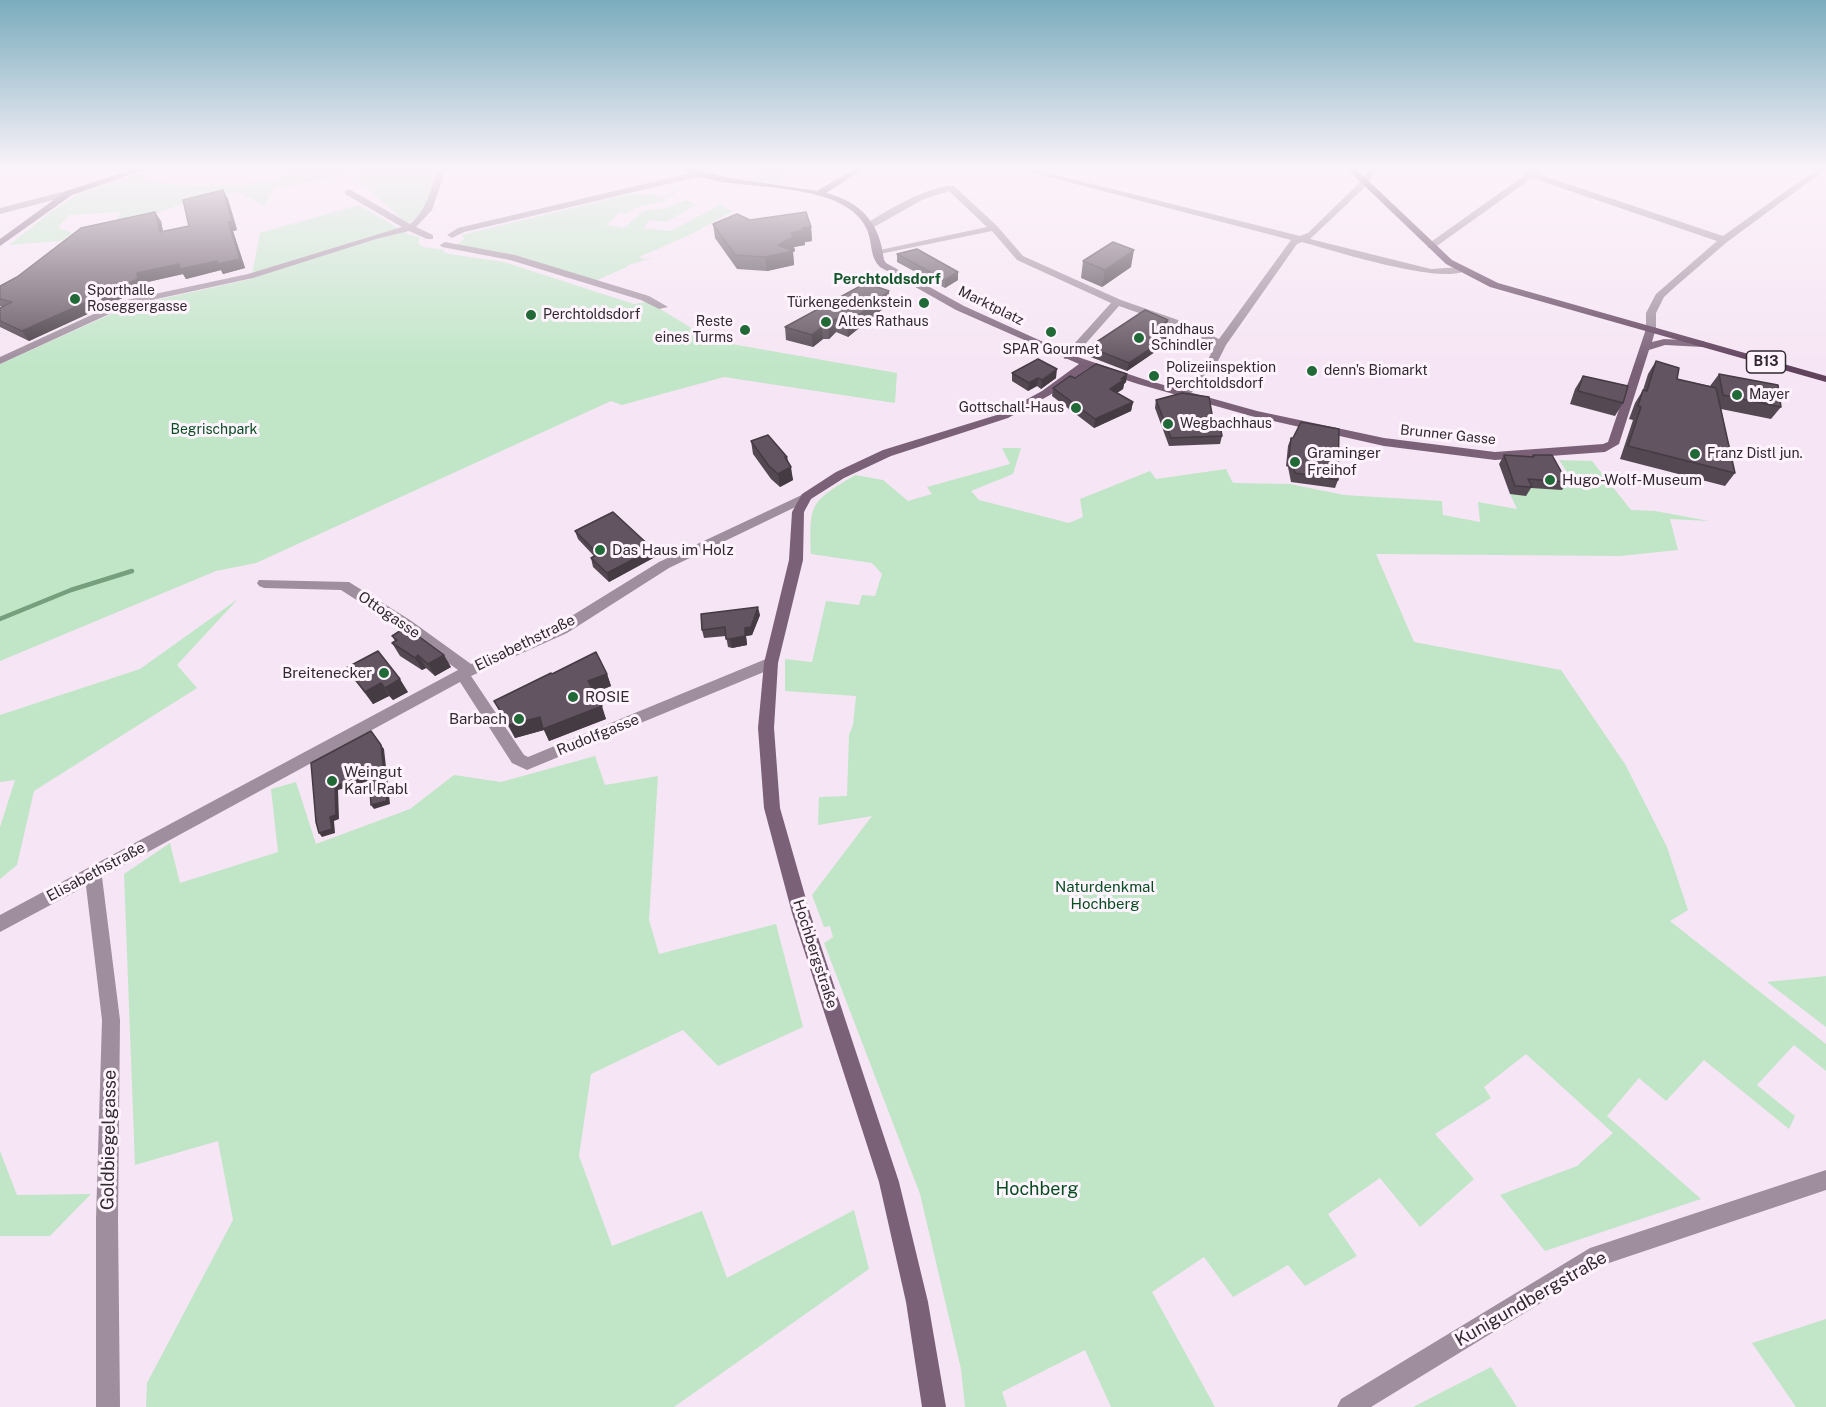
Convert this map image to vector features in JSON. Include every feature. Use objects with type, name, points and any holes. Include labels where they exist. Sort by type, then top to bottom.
[{"type":"main road","name":"Marktplatz","points":[[872,235],[879,261],[883,265],[927,291],[1016,335],[1088,363]]},
{"type":"main road","name":"B13","points":[[1419,235],[1461,270],[1494,285],[1826,379]]},
{"type":"main road","name":"Brunner Gasse","points":[[1088,363],[1184,394],[1324,431],[1426,449],[1495,456],[1605,448],[1613,444],[1651,328]]},
{"type":"main road","points":[[1644,348],[1664,342],[1707,345]]},
{"type":"main road","name":"Elisabethstraße","points":[[806,497],[840,475],[887,453],[1004,416],[1046,393],[1088,363]]},
{"type":"main road","name":"Hochbergstraße","points":[[806,497],[798,512],[796,560],[771,663],[766,736],[772,808],[801,913],[889,1182],[917,1302],[934,1407]]},
{"type":"street","points":[[4,359],[126,303],[258,273],[383,235]]},
{"type":"street","points":[[425,235],[430,237]]},
{"type":"street","points":[[435,235],[426,242],[428,245],[445,245],[451,248],[512,257],[645,298],[663,307]]},
{"type":"street","points":[[445,245],[453,240],[452,235],[447,235]]},
{"type":"street","points":[[878,253],[963,235]]},
{"type":"street","points":[[1000,235],[1020,258],[1117,302],[1174,322],[1221,344]]},
{"type":"street","points":[[1285,235],[1431,272],[1461,270]]},
{"type":"street","points":[[1184,394],[1210,367],[1221,344],[1259,294],[1294,242],[1311,235]]},
{"type":"street","points":[[1431,246],[1447,235]]},
{"type":"street","points":[[1709,235],[1724,240]]},
{"type":"street","points":[[1651,328],[1650,317],[1660,296],[1731,235]]},
{"type":"street","points":[[1068,357],[1117,302]]},
{"type":"street","name":"Elisabethstraße","points":[[0,924],[466,672],[562,628],[664,565],[806,497]]},
{"type":"street","name":"Ottogasse","points":[[264,583],[344,585],[405,624],[466,672]]},
{"type":"street","name":"Rudolfgasse","points":[[466,672],[518,759],[527,764],[771,663]]},
{"type":"street","name":"Goldbiegelgasse","points":[[93,873],[111,1020],[107,1219],[108,1407]]},
{"type":"street","name":"Kunigundbergstraße","points":[[1349,1407],[1598,1256],[1826,1180]]},
{"type":"green space","points":[[22,235],[70,235],[60,241],[9,245]]},
{"type":"green space","points":[[108,235],[119,235],[92,264]]},
{"type":"green space","name":"Begrischpark","points":[[260,235],[409,235],[420,237],[418,243],[423,247],[445,250],[442,251],[449,254],[504,262],[634,304],[646,302],[696,331],[695,334],[703,339],[897,373],[895,403],[724,377],[622,405],[611,401],[256,563],[216,571],[0,661],[0,364],[129,306],[251,279]]},
{"type":"green space","points":[[462,235],[690,235],[639,257],[653,258],[628,265],[595,281],[511,254],[456,245],[464,239]]},
{"type":"green space","points":[[1002,448],[1021,448],[1013,474],[971,491],[979,500],[1069,523],[1083,517],[1080,499],[1150,471],[1156,479],[1226,469],[1233,483],[1290,484],[1344,495],[1442,501],[1443,515],[1480,522],[1478,502],[1517,509],[1510,494],[1552,472],[1567,472],[1559,460],[1592,461],[1631,510],[1655,511],[1709,521],[1670,519],[1678,550],[1620,556],[1376,554],[1414,642],[1561,670],[1625,764],[1667,847],[1688,910],[1670,921],[1826,1044],[1826,1071],[1794,1045],[1757,1085],[1795,1116],[1789,1129],[1704,1060],[1666,1101],[1639,1078],[1607,1116],[1701,1199],[1545,1251],[1500,1195],[1577,1166],[1613,1133],[1526,1054],[1484,1087],[1491,1098],[1435,1134],[1474,1179],[1420,1227],[1380,1178],[1328,1214],[1357,1256],[1305,1286],[1288,1265],[1233,1297],[1204,1257],[1152,1292],[1215,1407],[1111,1407],[1085,1350],[1002,1392],[1007,1407],[965,1407],[961,1369],[920,1194],[824,943],[833,937],[830,926],[824,927],[812,895],[872,816],[818,825],[819,797],[847,796],[849,735],[853,725],[856,696],[785,691],[785,659],[812,662],[826,601],[859,605],[862,595],[875,596],[882,574],[872,563],[811,554],[812,513],[821,498],[855,475],[883,480],[908,501],[932,494],[927,487],[1010,464]]},
{"type":"green space","points":[[238,599],[177,665],[197,688],[34,791],[17,865],[0,879],[0,827],[15,780],[0,782],[0,715],[140,669]]},
{"type":"green space","points":[[595,756],[605,785],[658,776],[649,920],[659,954],[776,924],[803,1027],[718,1066],[683,1030],[591,1074],[579,1156],[612,1246],[702,1211],[727,1278],[854,1210],[869,1269],[674,1407],[146,1407],[147,1383],[233,1220],[218,1141],[135,1165],[124,874],[170,843],[180,883],[278,852],[271,789],[296,782],[316,844],[410,809],[454,775],[501,782]]},
{"type":"green space","points":[[1826,976],[1826,1027],[1767,982]]},
{"type":"green space","points":[[0,1151],[17,1195],[91,1194],[50,1236],[0,1236]]},
{"type":"green space","points":[[1826,1319],[1826,1407],[1796,1407],[1752,1343]]},
{"type":"green space","points":[[1491,1367],[1517,1407],[1413,1407]]},
{"type":"building","points":[[72,235],[232,235],[240,259],[218,264],[217,261],[180,269],[179,264],[137,273],[138,279],[22,331],[0,321],[0,308],[12,302],[0,299],[0,286],[17,277]]},
{"type":"building","points":[[721,235],[792,235],[793,237],[778,245],[793,251],[765,257],[735,255]]},
{"type":"building","points":[[1113,242],[1134,250],[1105,270],[1083,261]]},
{"type":"building","points":[[917,249],[958,272],[945,280],[897,254]]},
{"type":"building","points":[[866,283],[889,291],[847,324],[835,319],[828,327],[822,327],[812,335],[785,327]]},
{"type":"building","points":[[1145,310],[1168,320],[1158,327],[1173,333],[1129,363],[1089,347]]},
{"type":"building","points":[[1038,359],[1057,369],[1042,380],[1038,378],[1029,383],[1012,373]]},
{"type":"building","points":[[1656,361],[1679,368],[1677,379],[1716,388],[1735,473],[1628,446],[1641,407],[1638,406],[1643,390],[1647,391]]},
{"type":"building","points":[[1096,364],[1127,374],[1121,379],[1124,380],[1110,389],[1133,402],[1095,419],[1053,388],[1070,376],[1075,378]]},
{"type":"building","points":[[1719,374],[1778,385],[1781,407],[1723,395]]},
{"type":"building","points":[[1583,376],[1628,386],[1623,403],[1578,391]]},
{"type":"building","points":[[1182,393],[1209,397],[1213,420],[1219,420],[1222,436],[1171,438],[1156,400]]},
{"type":"building","name":"Graminger Freihof","points":[[1301,422],[1339,429],[1338,480],[1295,473],[1291,458],[1289,458],[1291,438]]},
{"type":"building","points":[[768,435],[787,457],[785,457],[791,467],[778,474],[769,466],[751,441]]},
{"type":"building","points":[[1504,455],[1534,457],[1533,455],[1552,455],[1567,482],[1528,479],[1532,487],[1515,486]]},
{"type":"building","name":"Das Haus im Holz","points":[[613,512],[653,549],[607,573],[591,558],[598,554],[575,531]]},
{"type":"building","points":[[758,607],[751,627],[745,628],[745,636],[726,639],[725,627],[702,630],[701,614]]},
{"type":"building","points":[[406,627],[444,655],[428,664],[418,655],[415,658],[392,643],[397,640],[392,636]]},
{"type":"building","points":[[378,651],[400,679],[385,688],[381,683],[365,692],[346,668]]},
{"type":"building","points":[[596,652],[607,674],[588,681],[602,706],[543,729],[540,717],[509,725],[494,701]]},
{"type":"building","name":"Weingut Karl Rabl","points":[[371,731],[381,745],[387,801],[371,805],[369,776],[335,786],[336,815],[330,817],[332,829],[319,833],[311,763]]},
{"type":"waterway","points":[[0,619],[71,590],[132,571]]},
{"type":"place","name":"Sporthalle Roseggergasse","points":[[75,299]]},
{"type":"place","name":"Türkengedenkstein","points":[[924,303]]},
{"type":"place","name":"Perchtoldsdorf","points":[[531,315]]},
{"type":"place","name":"Altes Rathaus","points":[[826,322]]},
{"type":"place","name":"Reste eines Turms","points":[[745,330]]},
{"type":"place","name":"SPAR Gourmet","points":[[1051,332]]},
{"type":"place","name":"Landhaus Schindler","points":[[1139,338]]},
{"type":"place","name":"denn's Biomarkt","points":[[1312,371]]},
{"type":"place","name":"Polizeiinspektion Perchtoldsdorf","points":[[1154,376]]},
{"type":"place","name":"Mayer","points":[[1737,395]]},
{"type":"place","name":"Gottschall-Haus","points":[[1076,408]]},
{"type":"place","name":"Wegbachhaus","points":[[1168,424]]},
{"type":"place","name":"Franz Distl jun.","points":[[1695,454]]},
{"type":"place","name":"Graminger Freihof","points":[[1295,462]]},
{"type":"place","name":"Hugo-Wolf-Museum","points":[[1550,480]]},
{"type":"place","name":"Das Haus im Holz","points":[[600,550]]},
{"type":"place","name":"Breitenecker","points":[[384,673]]},
{"type":"place","name":"ROSIE","points":[[573,697]]},
{"type":"place","name":"Barbach","points":[[519,719]]},
{"type":"place","name":"Weingut Karl Rabl","points":[[332,781]]},
{"type":"district","name":"Perchtoldsdorf","points":[[887,279]]},
{"type":"park label","name":"Naturdenkmal Hochberg","points":[[1105,896]]},
{"type":"park label","name":"Hochberg","points":[[1037,1189]]}]
